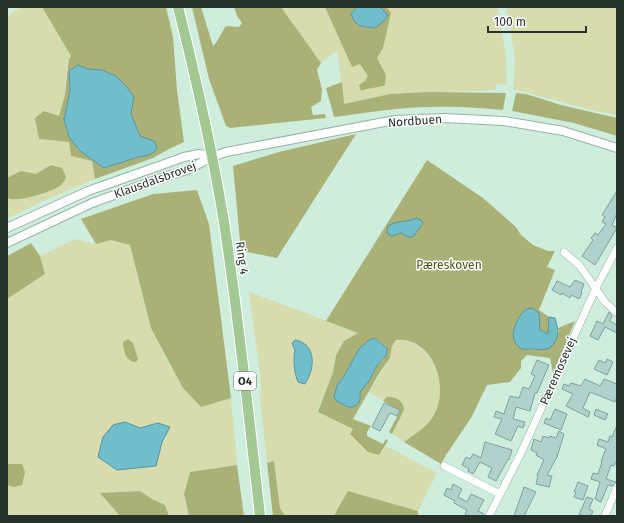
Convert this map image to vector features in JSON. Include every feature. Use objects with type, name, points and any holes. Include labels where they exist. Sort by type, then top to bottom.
[{"type":"main road","name":"Ring 4","points":[[178,7],[198,90],[228,246],[243,362],[260,516]]},
{"type":"street","name":"Nordbuen","points":[[212,157],[232,151],[395,120],[444,118],[512,122],[563,131],[617,148]]},
{"type":"street","name":"Klausdalsbrovej","points":[[7,228],[88,191],[184,157],[199,154],[212,157]]},
{"type":"street","name":"Klausdalsbrovej","points":[[7,243],[92,203],[186,170],[212,157]]},
{"type":"street","name":"Pæremosevej","points":[[489,516],[521,453],[595,290],[617,248]]},
{"type":"street","points":[[564,252],[580,266],[595,290],[617,313]]},
{"type":"street","points":[[444,466],[500,494]]},
{"type":"street","points":[[605,516],[617,487]]},
{"type":"green space","points":[[18,7],[42,7],[71,56],[69,59],[65,95],[59,117],[35,118],[39,139],[69,142],[71,156],[92,161],[95,179],[41,202],[7,219],[7,17],[19,8]]},
{"type":"green space","points":[[42,7],[166,7],[173,37],[177,90],[184,142],[153,158],[95,179],[92,161],[71,156],[69,142],[39,139],[35,118],[44,111],[59,116],[65,95],[69,59],[71,56]],"holes":[[[78,65],[88,69],[134,97],[131,115],[149,155],[104,168],[80,151],[69,137],[64,119],[70,91],[69,71]]]},
{"type":"green space","points":[[192,7],[201,7],[213,46],[226,26],[239,27],[242,23],[237,16],[234,7],[281,7],[321,63],[317,70],[322,89],[321,101],[311,107],[313,115],[325,114],[326,118],[230,128],[226,126],[209,79]]},
{"type":"green space","points":[[281,7],[498,7],[506,58],[507,85],[496,84],[496,90],[390,94],[344,104],[337,51],[321,63]]},
{"type":"green space","points":[[325,7],[387,7],[391,13],[383,48],[377,58],[386,75],[385,85],[361,91],[359,85],[365,81],[368,76],[360,64],[352,67]]},
{"type":"green space","points":[[506,7],[617,7],[617,115],[595,111],[513,89],[515,59]]},
{"type":"green space","points":[[342,82],[344,104],[390,94],[430,92],[506,93],[503,110],[459,107],[420,107],[334,117],[326,88]]},
{"type":"green space","points":[[516,93],[526,94],[561,105],[617,118],[617,136],[574,123],[512,111]]},
{"type":"green space","points":[[356,134],[277,258],[247,252],[240,241],[233,166],[279,152]]},
{"type":"green space","name":"Pæreskoven","points":[[427,160],[483,198],[516,227],[521,235],[533,245],[548,251],[555,251],[547,267],[555,270],[539,310],[549,317],[548,334],[540,330],[539,313],[518,318],[513,333],[518,346],[523,349],[535,350],[559,332],[558,328],[575,321],[553,373],[550,358],[527,355],[521,361],[521,368],[510,382],[487,385],[471,418],[441,464],[404,442],[428,423],[434,415],[440,391],[439,378],[429,355],[420,346],[409,341],[396,340],[392,346],[390,358],[380,372],[353,419],[371,426],[367,432],[367,436],[383,444],[386,439],[388,441],[379,455],[368,452],[350,434],[353,429],[318,412],[333,372],[336,355],[344,341],[358,333],[326,321]],"holes":[[[378,340],[387,348],[383,360],[376,367],[369,381],[360,392],[337,385],[343,378],[355,356]]]},
{"type":"green space","points":[[51,165],[62,168],[66,177],[57,188],[26,198],[7,198],[7,178],[21,171],[36,174]]},
{"type":"green space","points":[[197,190],[209,224],[231,398],[201,407],[183,388],[151,328],[130,245],[111,240],[96,244],[81,219],[153,194]]},
{"type":"green space","points":[[75,239],[96,244],[111,240],[130,244],[151,328],[201,407],[231,398],[237,465],[190,472],[184,494],[189,516],[169,516],[165,505],[140,491],[100,493],[120,516],[7,516],[7,299],[45,274],[40,256]]},
{"type":"green space","points":[[31,243],[40,256],[45,274],[7,299],[7,256]]},
{"type":"green space","points":[[249,292],[359,333],[344,341],[336,354],[333,372],[318,412],[353,429],[379,455],[386,446],[437,473],[418,511],[348,491],[334,516],[285,516],[280,508],[274,462],[267,463],[260,399],[261,383]]},
{"type":"green space","points":[[128,339],[133,343],[138,359],[136,362],[127,358],[124,352],[123,342]]},
{"type":"green space","points":[[396,340],[409,341],[420,347],[429,355],[439,378],[440,391],[434,415],[428,423],[404,442],[392,434],[404,410],[387,397],[384,401],[369,392],[390,358],[392,346]]},
{"type":"green space","points":[[387,397],[393,397],[401,402],[404,407],[404,410],[392,434],[389,432],[400,411],[383,401]]},
{"type":"green space","points":[[274,461],[280,508],[285,516],[273,516],[267,463]]},
{"type":"green space","points":[[7,464],[22,464],[25,472],[22,485],[14,487],[7,485]]},
{"type":"green space","points":[[237,465],[244,516],[189,516],[184,494],[190,472]]},
{"type":"green space","points":[[140,491],[165,505],[169,516],[120,516],[100,493]]},
{"type":"green space","points":[[348,491],[418,511],[418,516],[334,516]]},
{"type":"water","points":[[357,7],[380,7],[388,15],[384,21],[375,28],[360,26],[355,22],[351,14]]},
{"type":"water","points":[[78,65],[88,69],[102,70],[116,76],[126,86],[134,97],[131,114],[140,136],[154,141],[157,147],[154,152],[149,155],[104,168],[80,151],[69,137],[64,119],[70,91],[69,71]]},
{"type":"water","points":[[416,218],[421,220],[423,223],[413,237],[408,237],[401,233],[392,236],[388,234],[388,226],[391,224],[409,221]]},
{"type":"water","points":[[532,308],[539,313],[540,330],[548,334],[549,317],[555,318],[558,334],[556,340],[550,348],[543,350],[523,349],[516,344],[513,333],[516,322],[526,309]]},
{"type":"water","points":[[374,338],[387,348],[387,354],[376,367],[369,381],[360,392],[360,400],[357,405],[348,407],[338,402],[334,397],[337,385],[343,378],[359,349],[369,340]]},
{"type":"water","points":[[295,340],[302,342],[307,346],[312,358],[311,371],[305,384],[298,382],[296,374],[294,362],[295,350],[292,343]]},
{"type":"water","points":[[125,422],[140,428],[158,423],[170,427],[162,442],[156,466],[117,470],[98,457],[103,437],[113,425]]},
{"type":"building","points":[[617,191],[617,213],[612,225],[617,228],[595,265],[582,256],[593,240],[591,238],[595,233],[598,235],[606,224],[602,222],[605,217],[602,215]]},
{"type":"building","points":[[575,280],[584,284],[579,299],[572,295],[570,298],[562,293],[561,295],[552,290],[557,281],[570,287]]},
{"type":"building","points":[[609,312],[612,316],[610,321],[617,325],[617,333],[605,327],[598,340],[590,336],[597,321],[603,324]]},
{"type":"building","points":[[607,359],[613,362],[607,375],[594,369],[599,360],[605,363]]},
{"type":"building","points":[[537,360],[549,365],[537,393],[535,393],[530,411],[516,407],[513,419],[525,422],[523,428],[518,426],[511,441],[495,434],[502,419],[494,417],[496,411],[504,414],[510,396],[519,398],[523,387],[529,389],[535,376],[531,374]]},
{"type":"building","points":[[585,379],[600,386],[604,379],[617,384],[617,398],[615,402],[590,392],[583,408],[590,412],[588,417],[566,406],[573,394],[562,389],[564,384],[569,386],[571,383],[581,386]]},
{"type":"building","points":[[384,403],[400,410],[397,416],[390,413],[380,431],[372,427]]},
{"type":"building","points":[[555,409],[567,414],[561,430],[544,423],[546,418],[550,420]]},
{"type":"building","points":[[596,409],[608,414],[605,420],[594,415]]},
{"type":"building","points":[[617,425],[617,460],[614,466],[611,465],[606,479],[616,482],[612,486],[608,485],[601,502],[595,499],[600,482],[591,479],[593,473],[598,474],[606,449],[597,445],[599,439],[608,442]]},
{"type":"building","points":[[559,431],[564,434],[557,457],[547,475],[552,476],[549,487],[536,484],[537,475],[544,460],[536,455],[537,453],[531,450],[534,439],[541,442],[543,436],[556,438]]},
{"type":"building","points":[[485,442],[512,450],[509,460],[508,459],[496,481],[488,477],[492,468],[480,462],[473,474],[468,471],[469,469],[462,465],[466,457],[470,459],[473,454],[481,458]]},
{"type":"building","points":[[578,482],[588,486],[583,500],[574,497],[576,492],[574,492]]},
{"type":"building","points":[[453,484],[462,489],[458,497],[467,502],[471,494],[484,500],[478,511],[484,514],[484,516],[469,516],[465,514],[467,510],[454,503],[455,501],[444,495],[447,488],[451,490]]},
{"type":"building","points":[[524,487],[536,492],[524,516],[514,516]]},
{"type":"building","points":[[587,497],[593,499],[589,509],[593,511],[591,516],[579,514]]}]
